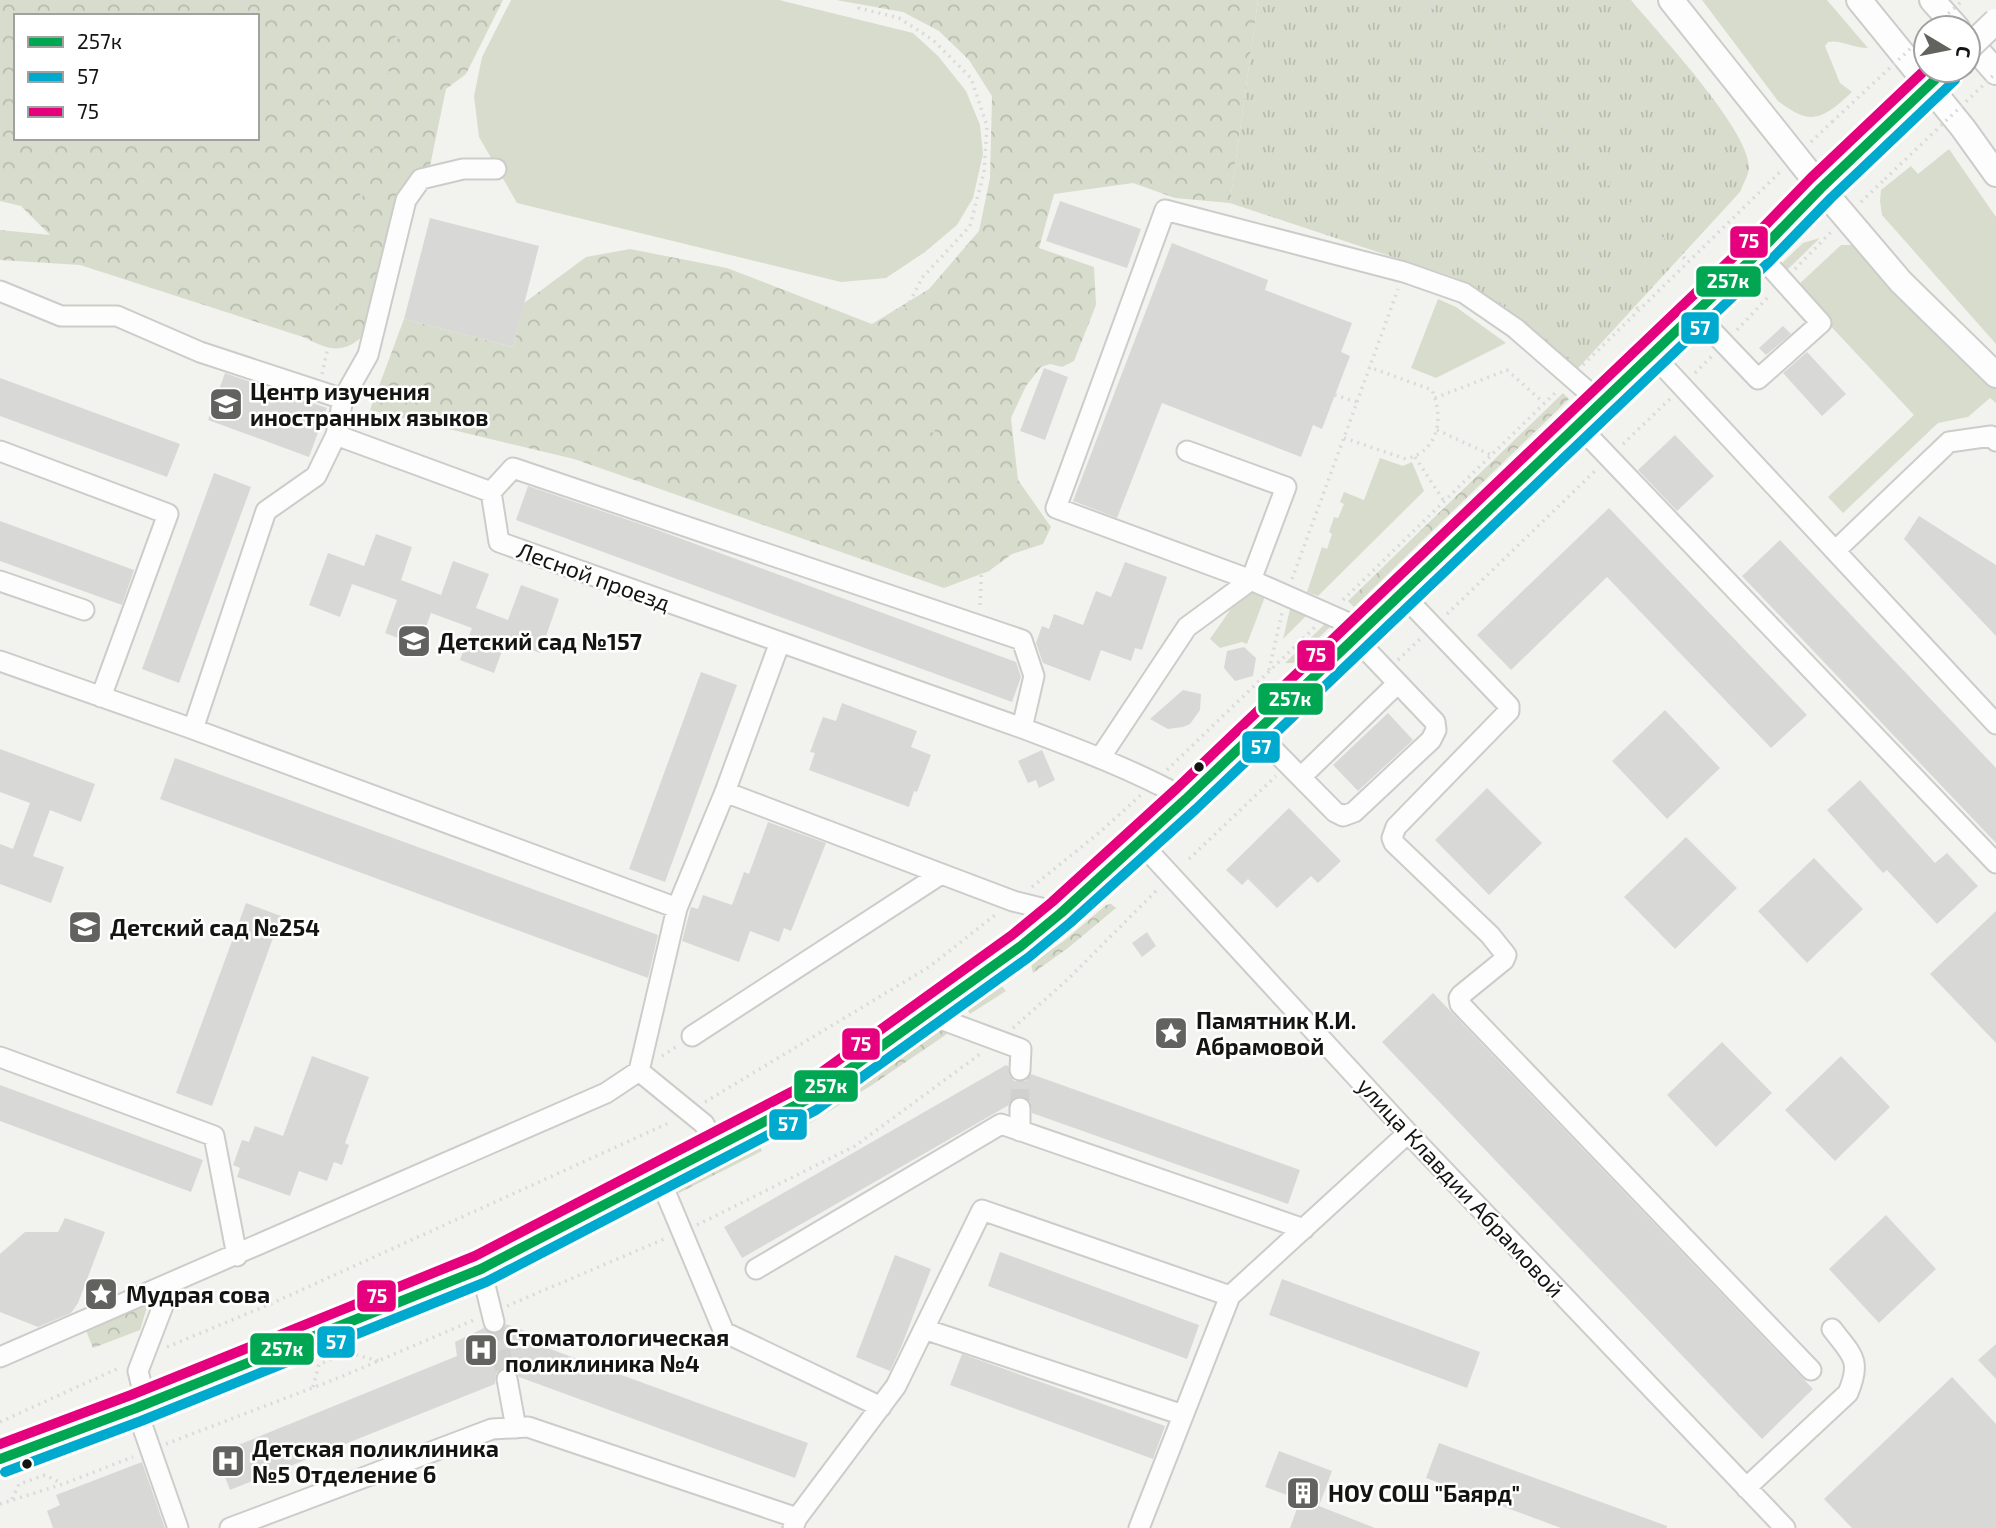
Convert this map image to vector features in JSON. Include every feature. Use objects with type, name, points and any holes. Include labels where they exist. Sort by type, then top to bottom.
[{"type":"main road","points":[[1671,0],[1821,188],[1901,282],[1992,368]]},
{"type":"main road","points":[[1859,0],[1963,128],[1996,174]]},
{"type":"main road","points":[[1932,0],[1944,14]]},
{"type":"main road","points":[[1982,34],[1996,21]]},
{"type":"main road","points":[[1982,56],[1996,73]]},
{"type":"main road","points":[[0,1459],[141,1406],[481,1269],[808,1099],[1021,946],[1140,842],[1758,253],[1821,188],[1930,84]]},
{"type":"street","points":[[192,729],[266,511],[316,476],[336,435],[343,399],[368,355],[406,200],[421,179],[463,169],[496,169]]},
{"type":"street","points":[[1256,732],[1335,812],[1343,816],[1354,813],[1431,740],[1436,730],[1435,722],[1398,684],[1358,633],[1327,615],[1251,580],[1056,508],[1165,210],[1404,272],[1464,293],[1515,328],[1601,403]]},
{"type":"street","points":[[1695,313],[1758,379],[1821,323],[1758,253]]},
{"type":"street","points":[[0,291],[61,316],[117,316],[200,352],[343,399]]},
{"type":"street","points":[[1652,354],[1996,724]]},
{"type":"street","points":[[1578,425],[1996,863]]},
{"type":"street","points":[[336,435],[491,492],[513,468],[1021,640],[1034,676],[1022,728]]},
{"type":"street","points":[[1835,551],[1949,442],[1991,436],[1996,441]]},
{"type":"street","points":[[0,451],[168,513],[101,697]]},
{"type":"street","points":[[1100,758],[1187,627],[1251,580],[1286,486],[1187,451]]},
{"type":"street","name":"Лесной проезд","points":[[491,492],[499,542],[1022,728],[1100,758],[1186,799]]},
{"type":"street","points":[[0,581],[84,610]]},
{"type":"street","points":[[1401,593],[1509,706],[1509,711],[1396,827],[1392,838],[1394,843],[1490,935],[1506,956],[1461,995],[1460,1004],[1811,1370]]},
{"type":"street","points":[[0,1357],[171,1285],[606,1093],[639,1072],[677,908],[725,792],[780,642]]},
{"type":"street","points":[[0,662],[192,729],[677,908]]},
{"type":"street","points":[[1301,778],[1398,684]]},
{"type":"street","points":[[725,792],[1013,901],[1061,913]]},
{"type":"street","name":"улица Клавдии Абрамовой","points":[[1140,842],[1408,1133],[1781,1527]]},
{"type":"street","points":[[692,1036],[941,874]]},
{"type":"street","points":[[927,1014],[1021,1049],[1020,1070]]},
{"type":"street","points":[[0,1057],[214,1136],[237,1256]]},
{"type":"street","points":[[639,1072],[704,1124],[716,1147]]},
{"type":"street","points":[[1020,1108],[1020,1132]]},
{"type":"street","points":[[756,1269],[1001,1124],[1304,1229]]},
{"type":"street","points":[[1139,1528],[1230,1297],[1408,1133]]},
{"type":"street","points":[[659,1177],[724,1332],[881,1407]]},
{"type":"street","points":[[230,1528],[492,1429],[528,1427],[795,1523],[896,1386],[982,1210],[1230,1297]]},
{"type":"street","points":[[481,1269],[493,1318]]},
{"type":"street","points":[[171,1285],[138,1371],[141,1406],[178,1528]]},
{"type":"street","points":[[924,1329],[1184,1415]]},
{"type":"street","points":[[1746,1488],[1848,1393],[1856,1375],[1854,1357],[1832,1329]]},
{"type":"street","points":[[507,1379],[516,1428]]},
{"type":"path","points":[[318,391],[405,0]]},
{"type":"path","points":[[858,0],[859,8],[899,18],[933,40],[971,78],[987,126],[984,172],[970,226],[922,278],[901,319],[900,331],[900,366],[943,451],[982,559],[979,626]]},
{"type":"path","points":[[1434,0],[1421,48],[1426,75],[1444,107],[1489,163],[1639,310]]},
{"type":"path","points":[[1508,0],[1501,36],[1507,70],[1529,105],[1688,262]]},
{"type":"path","points":[[1948,14],[1962,0]]},
{"type":"path","points":[[259,22],[280,50],[325,98],[345,156],[358,206]]},
{"type":"path","points":[[1404,272],[1286,596],[1269,673],[1688,262],[1912,47]]},
{"type":"path","points":[[1885,179],[1996,73]]},
{"type":"path","points":[[1489,163],[1539,115]]},
{"type":"path","points":[[1343,438],[1406,459],[1415,457],[1428,447],[1437,430],[1440,414],[1432,390],[1369,367]]},
{"type":"path","points":[[1435,398],[1507,370],[1544,403]]},
{"type":"path","points":[[1335,395],[1357,402]]},
{"type":"path","points":[[1437,430],[1491,455]]},
{"type":"path","points":[[1415,457],[1444,501]]},
{"type":"path","points":[[0,1504],[63,1484],[493,1318],[682,1232],[855,1146],[998,1041],[1067,981],[1156,891]]},
{"type":"path","points":[[0,1422],[143,1357],[275,1302],[689,1112],[929,967]]},
{"type":"path","points":[[639,1072],[692,1036]]},
{"type":"path","points":[[313,1387],[319,1364],[349,1353],[379,1361]]},
{"type":"path","points":[[12,1499],[19,1484],[45,1475],[63,1484]]},
{"type":"green space","points":[[0,0],[503,0],[466,74],[446,89],[430,166],[413,177],[365,334],[351,345],[337,348],[322,346],[306,338],[80,265],[0,260],[0,230],[50,235],[21,206],[0,201]]},
{"type":"green space","points":[[511,0],[779,0],[913,33],[938,56],[966,91],[980,125],[983,154],[973,198],[957,225],[925,252],[886,278],[841,282],[517,203],[479,137],[474,96],[482,57]]},
{"type":"green space","points":[[836,0],[1258,0],[1230,203],[1175,198],[1133,183],[1054,194],[1039,248],[1094,267],[1096,305],[1074,361],[1062,367],[1050,364],[1041,367],[1026,386],[1011,418],[1018,480],[1051,527],[1043,544],[1012,554],[989,571],[944,588],[574,459],[370,410],[404,319],[513,347],[524,303],[586,257],[630,249],[727,268],[872,324],[929,289],[979,231],[990,178],[992,96],[969,60],[939,31],[903,12]]},
{"type":"green space","points":[[1258,0],[1631,0],[1700,81],[1734,129],[1745,150],[1749,167],[1747,176],[1740,192],[1570,377],[1459,279],[1230,203]]},
{"type":"green space","points":[[1702,0],[1827,0],[1868,48],[1832,41],[1825,46],[1840,83],[1852,92],[1825,114],[1808,117],[1789,109],[1778,101]]},
{"type":"green space","points":[[1949,149],[1996,217],[1996,344],[1882,215],[1881,190],[1911,166],[1918,174]]},
{"type":"green space","points":[[1820,238],[1784,273],[1778,267],[1803,243]]},
{"type":"green space","points":[[1841,245],[1853,245],[1996,385],[1996,403],[1990,398],[1968,417],[1938,423],[1843,513],[1828,497],[1914,415],[1795,288]]},
{"type":"green space","points":[[1438,299],[1456,307],[1506,343],[1436,378],[1411,368]]},
{"type":"green space","points":[[1563,393],[1569,399],[1426,537],[1420,531]]},
{"type":"green space","points":[[1380,458],[1403,466],[1412,462],[1424,491],[1318,596],[1307,592],[1322,547],[1327,549],[1334,517],[1338,518],[1344,504],[1340,502],[1344,492],[1364,500]]},
{"type":"green space","points":[[1420,531],[1426,537],[1387,575],[1381,569]]},
{"type":"green space","points":[[1381,569],[1387,575],[1354,607],[1348,601]]},
{"type":"green space","points":[[1253,589],[1266,594],[1247,644],[1242,642],[1220,648],[1210,639],[1244,590]]},
{"type":"green space","points":[[1291,605],[1309,613],[1283,639]]},
{"type":"green space","points":[[1328,621],[1332,625],[1293,663],[1285,663]]},
{"type":"green space","points":[[1111,904],[1116,908],[1033,973],[1031,964],[1065,940],[1106,905]]},
{"type":"green space","points":[[1001,985],[1006,991],[970,1014],[966,1008]]},
{"type":"green space","points":[[939,1028],[947,1034],[872,1085],[787,1137],[783,1129]]},
{"type":"green space","points":[[758,1143],[762,1151],[679,1193],[676,1186]]},
{"type":"green space","points":[[148,1304],[140,1330],[93,1348],[85,1328]]},
{"type":"building","points":[[1060,201],[1141,229],[1127,268],[1046,241]]},
{"type":"building","points":[[430,218],[539,246],[513,347],[404,319]]},
{"type":"building","points":[[1172,243],[1268,280],[1265,290],[1352,323],[1341,352],[1350,356],[1322,429],[1313,425],[1301,457],[1162,403],[1117,518],[1073,501]]},
{"type":"building","points":[[1783,326],[1791,334],[1766,355],[1759,348]]},
{"type":"building","points":[[1807,352],[1846,394],[1822,416],[1783,373]]},
{"type":"building","points":[[1044,368],[1068,377],[1045,440],[1020,431]]},
{"type":"building","points":[[225,373],[327,408],[309,457],[208,420]]},
{"type":"building","points":[[0,378],[180,444],[167,477],[0,416]]},
{"type":"building","points":[[1675,435],[1714,476],[1677,511],[1638,470]]},
{"type":"building","points":[[214,473],[251,487],[179,683],[142,669]]},
{"type":"building","points":[[528,486],[652,528],[1016,662],[1021,677],[1012,702],[516,520]]},
{"type":"building","points":[[1609,508],[1807,715],[1771,748],[1607,577],[1511,670],[1477,635]]},
{"type":"building","points":[[1919,516],[1996,565],[1996,636],[1904,539]]},
{"type":"building","points":[[0,521],[134,570],[122,605],[0,561]]},
{"type":"building","points":[[376,534],[412,547],[401,580],[441,595],[453,561],[489,574],[476,608],[508,620],[521,585],[559,599],[540,653],[506,640],[494,673],[460,660],[472,628],[431,613],[419,646],[385,633],[397,600],[352,584],[340,617],[309,605],[328,553],[364,566]]},
{"type":"building","points":[[1780,540],[1996,768],[1996,843],[1742,576]]},
{"type":"building","points":[[1125,562],[1167,577],[1142,650],[1135,648],[1131,661],[1101,650],[1090,681],[1043,663],[1036,643],[1042,626],[1049,629],[1054,614],[1083,625],[1096,591],[1111,597]]},
{"type":"building","points":[[1244,647],[1256,658],[1253,676],[1235,681],[1224,668],[1227,651]]},
{"type":"building","points":[[701,672],[737,685],[665,882],[629,869]]},
{"type":"building","points":[[1183,690],[1201,694],[1200,710],[1190,724],[1168,729],[1150,719]]},
{"type":"building","points":[[842,703],[917,731],[911,747],[931,755],[909,807],[809,770],[815,753],[810,752],[823,717],[836,721]]},
{"type":"building","points":[[1665,710],[1720,768],[1667,819],[1612,761]]},
{"type":"building","points":[[1388,713],[1413,740],[1358,791],[1333,765]]},
{"type":"building","points":[[0,749],[95,784],[81,822],[50,810],[33,856],[64,867],[51,903],[0,884],[0,844],[13,849],[30,803],[0,792]]},
{"type":"building","points":[[1042,750],[1055,780],[1039,788],[1036,780],[1028,783],[1018,761]]},
{"type":"building","points":[[175,758],[658,935],[648,978],[160,799]]},
{"type":"building","points":[[1860,780],[1935,863],[1947,853],[1978,886],[1937,924],[1887,870],[1883,873],[1827,810]]},
{"type":"building","points":[[1487,788],[1542,843],[1489,895],[1435,840]]},
{"type":"building","points":[[1289,808],[1341,861],[1318,883],[1311,876],[1277,908],[1248,879],[1242,885],[1226,870]]},
{"type":"building","points":[[768,822],[826,843],[791,931],[784,928],[779,942],[750,931],[739,962],[682,941],[691,907],[698,909],[703,895],[732,905],[744,872],[749,874]]},
{"type":"building","points":[[1686,837],[1737,888],[1675,949],[1624,897]]},
{"type":"building","points":[[1814,858],[1863,909],[1807,963],[1758,911]]},
{"type":"building","points":[[246,903],[281,916],[212,1106],[176,1093]]},
{"type":"building","points":[[1996,911],[1996,1043],[1930,974]]},
{"type":"building","points":[[1147,932],[1156,946],[1142,957],[1132,943]]},
{"type":"building","points":[[1433,993],[1813,1389],[1762,1439],[1382,1042]]},
{"type":"building","points":[[1722,1042],[1772,1093],[1716,1147],[1667,1095]]},
{"type":"building","points":[[312,1056],[369,1077],[345,1143],[349,1145],[342,1165],[334,1162],[327,1181],[299,1171],[290,1196],[237,1177],[240,1168],[233,1165],[242,1140],[249,1142],[255,1126],[283,1136]]},
{"type":"building","points":[[1841,1056],[1890,1107],[1835,1161],[1785,1110]]},
{"type":"building","points":[[1006,1065],[1014,1081],[1025,1081],[1031,1074],[1300,1170],[1288,1204],[1032,1113],[1030,1101],[1019,1096],[1013,1098],[1009,1105],[742,1258],[724,1227]]},
{"type":"building","points":[[0,1085],[203,1160],[191,1192],[0,1121]]},
{"type":"building","points":[[1886,1215],[1936,1269],[1879,1323],[1829,1269]]},
{"type":"building","points":[[65,1218],[105,1232],[78,1303],[71,1313],[38,1327],[0,1312],[0,1254],[25,1232],[58,1232]]},
{"type":"building","points":[[1000,1252],[1199,1325],[1187,1359],[988,1286]]},
{"type":"building","points":[[895,1255],[931,1269],[890,1371],[856,1357]]},
{"type":"building","points":[[1282,1279],[1480,1352],[1467,1388],[1269,1315]]},
{"type":"building","points":[[506,1324],[525,1331],[520,1338],[808,1443],[795,1478],[519,1377],[516,1371],[505,1367],[496,1374],[495,1384],[230,1490],[216,1454],[457,1356],[455,1342],[484,1328],[490,1333],[498,1334]]},
{"type":"building","points":[[1996,1344],[1996,1379],[1978,1360]]},
{"type":"building","points":[[962,1354],[1165,1426],[1153,1459],[950,1385]]},
{"type":"building","points":[[1952,1377],[1996,1424],[1996,1528],[1852,1528],[1824,1499]]},
{"type":"building","points":[[1439,1443],[1667,1528],[1561,1528],[1426,1478]]},
{"type":"building","name":"НОУ СОШ \"Баярд\"","points":[[1279,1451],[1332,1471],[1319,1506],[1375,1528],[1290,1528],[1300,1500],[1265,1487]]},
{"type":"building","points":[[142,1462],[165,1528],[53,1528],[47,1511],[60,1505],[56,1495]]},
{"type":"tunnel","points":[[1020,1070],[1020,1108]]},
{"type":"tunnel","points":[[494,1322],[507,1379]]},
{"type":"transit line","name":"75","points":[[0,1444],[131,1395],[475,1256],[801,1087],[1012,935],[1052,902],[1176,789],[1748,243],[1811,178],[1912,82]]},
{"type":"transit line","name":"257к","points":[[0,1459],[136,1408],[481,1269],[808,1099],[1021,946],[1061,913],[1186,799],[1758,253],[1821,188],[1930,84]]},
{"type":"transit line","name":"57","points":[[5,1472],[141,1421],[486,1282],[816,1110],[1029,957],[1070,923],[1196,809],[1768,263],[1831,198],[1951,84]]},
{"type":"place","name":"Центр изучения иностранных языков","points":[[226,404]]},
{"type":"place","name":"Детский сад №157","points":[[414,641]]},
{"type":"place","name":"Детский сад №254","points":[[85,927]]},
{"type":"place","name":"Памятник К.И. Абрамовой","points":[[1171,1033]]},
{"type":"place","name":"Мудрая сова","points":[[101,1294]]},
{"type":"place","name":"Стоматологическая поликлиника №4","points":[[481,1350]]},
{"type":"place","name":"Детская поликлиника №5 Отделение 6","points":[[228,1461]]},
{"type":"place","name":"НОУ СОШ \"Баярд\"","points":[[1303,1493]]}]
